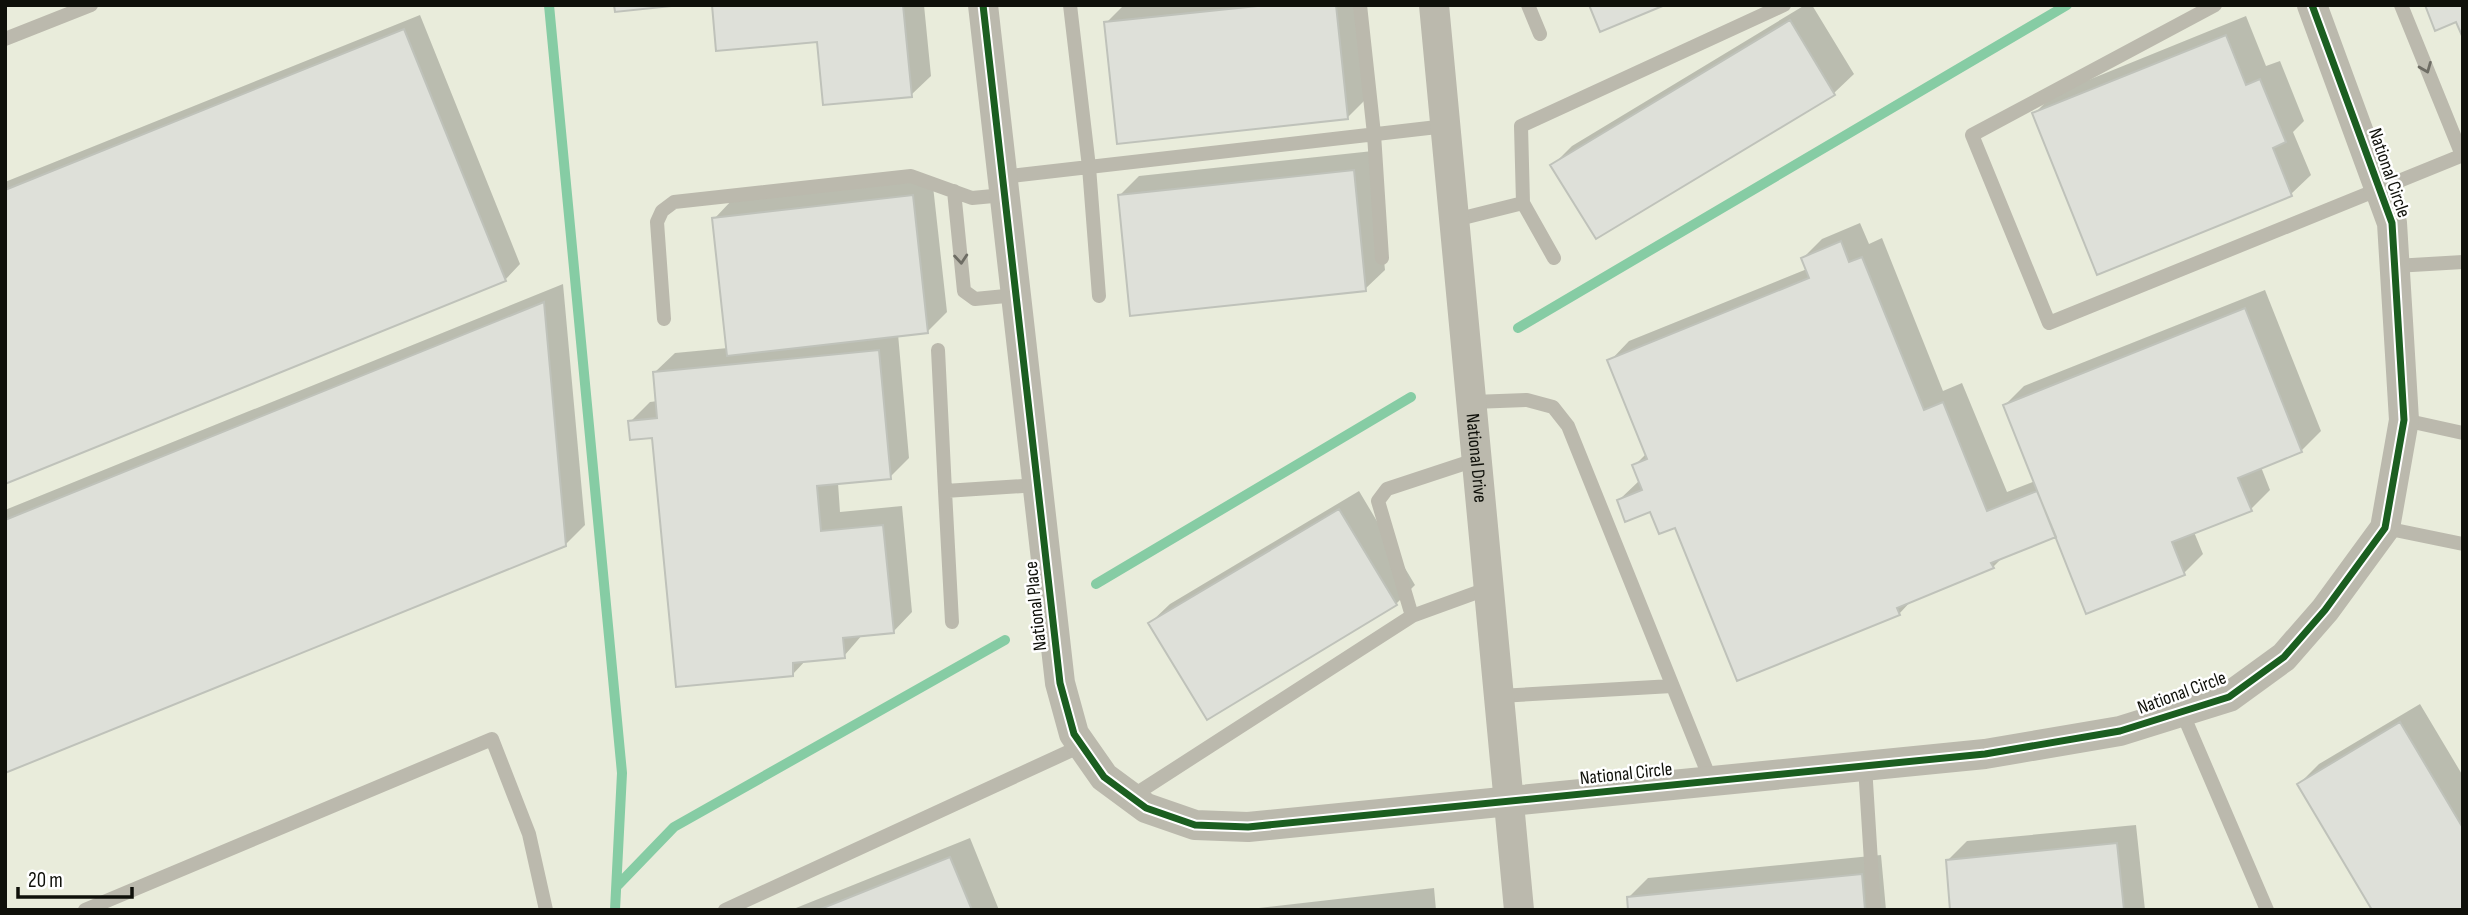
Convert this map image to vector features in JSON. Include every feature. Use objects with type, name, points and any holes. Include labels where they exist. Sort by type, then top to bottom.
[{"type":"street","name":"National Place","points":[[984,5],[1060,683],[1074,734],[1104,777],[1146,808],[1195,825],[1248,827],[1508,801]]},
{"type":"street","name":"National Drive","points":[[1434,5],[1519,910]]},
{"type":"street","name":"National Circle","points":[[1508,801],[1985,754],[2120,731],[2229,697],[2284,657],[2325,610],[2385,528],[2404,420],[2392,223],[2312,5]]},
{"type":"lane","points":[[5,39],[91,5]]},
{"type":"lane","points":[[1070,5],[1089,167],[1099,296]]},
{"type":"lane","points":[[1360,5],[1374,134],[1382,258]]},
{"type":"lane","points":[[1528,5],[1540,34]]},
{"type":"lane","points":[[1554,258],[1523,203],[1521,127],[1784,5]]},
{"type":"lane","points":[[2215,5],[1972,135],[2049,323],[2463,155],[2400,5]]},
{"type":"lane","points":[[664,320],[657,222],[662,211],[674,202],[911,176],[972,198],[1003,186],[1089,167],[1446,126]]},
{"type":"lane","points":[[954,191],[964,291],[975,299],[1016,295]]},
{"type":"lane","points":[[1455,220],[1523,203]]},
{"type":"lane","points":[[2395,267],[2463,262]]},
{"type":"lane","points":[[938,350],[952,622]]},
{"type":"lane","points":[[1473,402],[1527,400],[1553,407],[1568,426],[1711,781]]},
{"type":"lane","points":[[2404,420],[2463,433]]},
{"type":"lane","points":[[1412,616],[1378,501],[1387,489],[1478,459]]},
{"type":"lane","points":[[945,491],[1038,485]]},
{"type":"lane","points":[[2385,528],[2463,544]]},
{"type":"lane","points":[[1131,797],[1412,616],[1489,588]]},
{"type":"lane","points":[[1499,696],[1672,686]]},
{"type":"lane","points":[[2182,712],[2267,910]]},
{"type":"lane","points":[[85,910],[492,739],[528,834],[546,910]]},
{"type":"lane","points":[[725,910],[1083,745]]},
{"type":"lane","points":[[1865,766],[1874,910]]},
{"type":"shaded area","points":[[5,5],[2463,5],[2463,910],[5,910]]},
{"type":"building","points":[[614,5],[681,5],[615,12]]},
{"type":"building","points":[[712,5],[903,5],[912,97],[823,105],[817,42],[716,51]]},
{"type":"building","points":[[1267,5],[1336,5],[1348,119],[1117,144],[1104,22]]},
{"type":"building","points":[[1589,5],[1665,5],[1600,32]]},
{"type":"building","points":[[2425,5],[2463,5],[2463,38],[2456,22],[2435,31]]},
{"type":"building","points":[[1790,20],[1835,95],[1596,239],[1550,165]]},
{"type":"building","points":[[404,29],[506,281],[5,484],[5,190]]},
{"type":"building","points":[[2226,35],[2246,85],[2260,79],[2286,142],[2273,148],[2292,196],[2097,275],[2032,113]]},
{"type":"building","points":[[1354,170],[1366,291],[1130,316],[1118,195]]},
{"type":"building","points":[[913,195],[928,333],[727,356],[712,218]]},
{"type":"building","points":[[1841,241],[1849,262],[1862,257],[1924,410],[1943,402],[1987,511],[2037,491],[2056,537],[1991,563],[1994,568],[1897,608],[1900,615],[1737,681],[1675,528],[1659,534],[1650,512],[1625,522],[1617,500],[1642,490],[1632,465],[1647,459],[1607,360],[1809,278],[1801,258]]},
{"type":"building","points":[[544,302],[566,546],[5,773],[5,520]]},
{"type":"building","points":[[2245,308],[2302,452],[2238,478],[2252,511],[2172,542],[2185,575],[2086,614],[2003,405]]},
{"type":"building","points":[[879,350],[891,479],[817,486],[821,531],[883,525],[894,633],[843,638],[845,658],[793,663],[793,676],[676,687],[652,438],[630,440],[628,421],[657,418],[653,372]]},
{"type":"building","points":[[1339,509],[1397,605],[1207,720],[1148,623]]},
{"type":"building","points":[[2400,722],[2463,828],[2463,910],[2372,910],[2297,784]]},
{"type":"building","points":[[2117,843],[2124,910],[1950,910],[1946,860]]},
{"type":"building","points":[[950,857],[972,910],[818,910]]},
{"type":"building","points":[[1862,874],[1865,910],[1628,910],[1627,897]]},
{"type":"waterway","points":[[549,5],[622,773],[615,910]]},
{"type":"waterway","points":[[1518,328],[2067,5]]},
{"type":"waterway","points":[[1096,584],[1411,397]]},
{"type":"waterway","points":[[618,885],[674,827],[1005,640]]},
{"type":"cycle path","points":[[983,5],[1060,683],[1074,734],[1104,777],[1146,808],[1195,825],[1248,827],[1985,754],[2120,731],[2229,697],[2284,657],[2325,610],[2385,528],[2404,420],[2392,223],[2312,5]]}]
